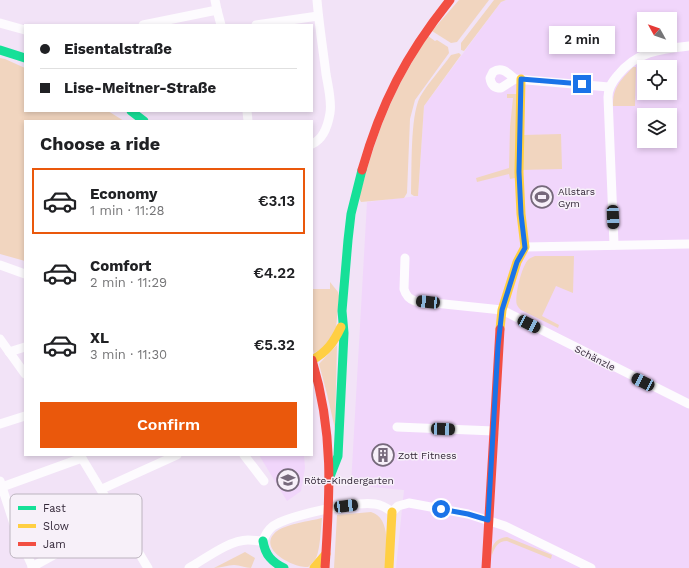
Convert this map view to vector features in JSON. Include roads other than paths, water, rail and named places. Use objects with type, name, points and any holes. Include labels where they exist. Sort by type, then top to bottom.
[{"type":"main road","points":[[329,479],[338,456],[344,333],[342,326],[352,206],[368,149],[389,95],[403,67],[426,30],[450,0]]},
{"type":"main road","points":[[0,50],[24,58]]},
{"type":"main road","points":[[486,568],[498,346],[502,310],[517,262],[525,248],[521,214],[518,79]]},
{"type":"main road","points":[[132,112],[143,120]]},
{"type":"main road","points":[[313,359],[329,349],[334,343],[342,326]]},
{"type":"main road","points":[[313,364],[325,414],[328,438],[329,479],[325,568]]},
{"type":"main road","points":[[389,568],[392,512]]},
{"type":"main road","points":[[263,541],[267,556],[273,562],[284,568]]},
{"type":"main road","points":[[314,568],[326,554]]},
{"type":"street","points":[[215,0],[221,24]]},
{"type":"street","points":[[313,144],[318,141],[325,130],[330,112],[330,96],[317,0]]},
{"type":"street","points":[[148,24],[217,10]]},
{"type":"street","points":[[263,24],[318,16]]},
{"type":"street","points":[[0,23],[24,30]]},
{"type":"street","points":[[614,245],[608,97],[609,87],[623,68],[636,58],[657,50],[689,46]]},
{"type":"street","points":[[518,79],[609,87]]},
{"type":"street","points":[[525,248],[689,244]]},
{"type":"street","points":[[405,258],[404,289],[405,293],[411,300],[502,310]]},
{"type":"street","points":[[0,265],[24,274]]},
{"type":"street","name":"Schänzle","points":[[502,310],[689,404]]},
{"type":"street","points":[[0,339],[5,351],[24,373]]},
{"type":"street","points":[[5,351],[24,347]]},
{"type":"street","points":[[0,424],[24,416]]},
{"type":"street","points":[[397,427],[494,431]]},
{"type":"street","points":[[10,512],[1,484],[81,456],[105,494]]},
{"type":"street","points":[[102,489],[175,456]]},
{"type":"street","points":[[245,456],[264,481]]},
{"type":"street","points":[[189,568],[227,546],[247,540],[263,541],[266,533],[279,522],[306,514],[334,508],[374,504],[392,512],[398,506],[409,503],[462,513],[505,526],[591,568]]},
{"type":"street","points":[[32,567],[48,558]]},
{"type":"street","points":[[142,558],[148,568]]},
{"type":"place","name":"Allstars Gym","points":[[542,197]]},
{"type":"place","name":"Zott Fitness","points":[[383,455]]},
{"type":"place","name":"Röte-Kindergarten","points":[[288,480]]}]
